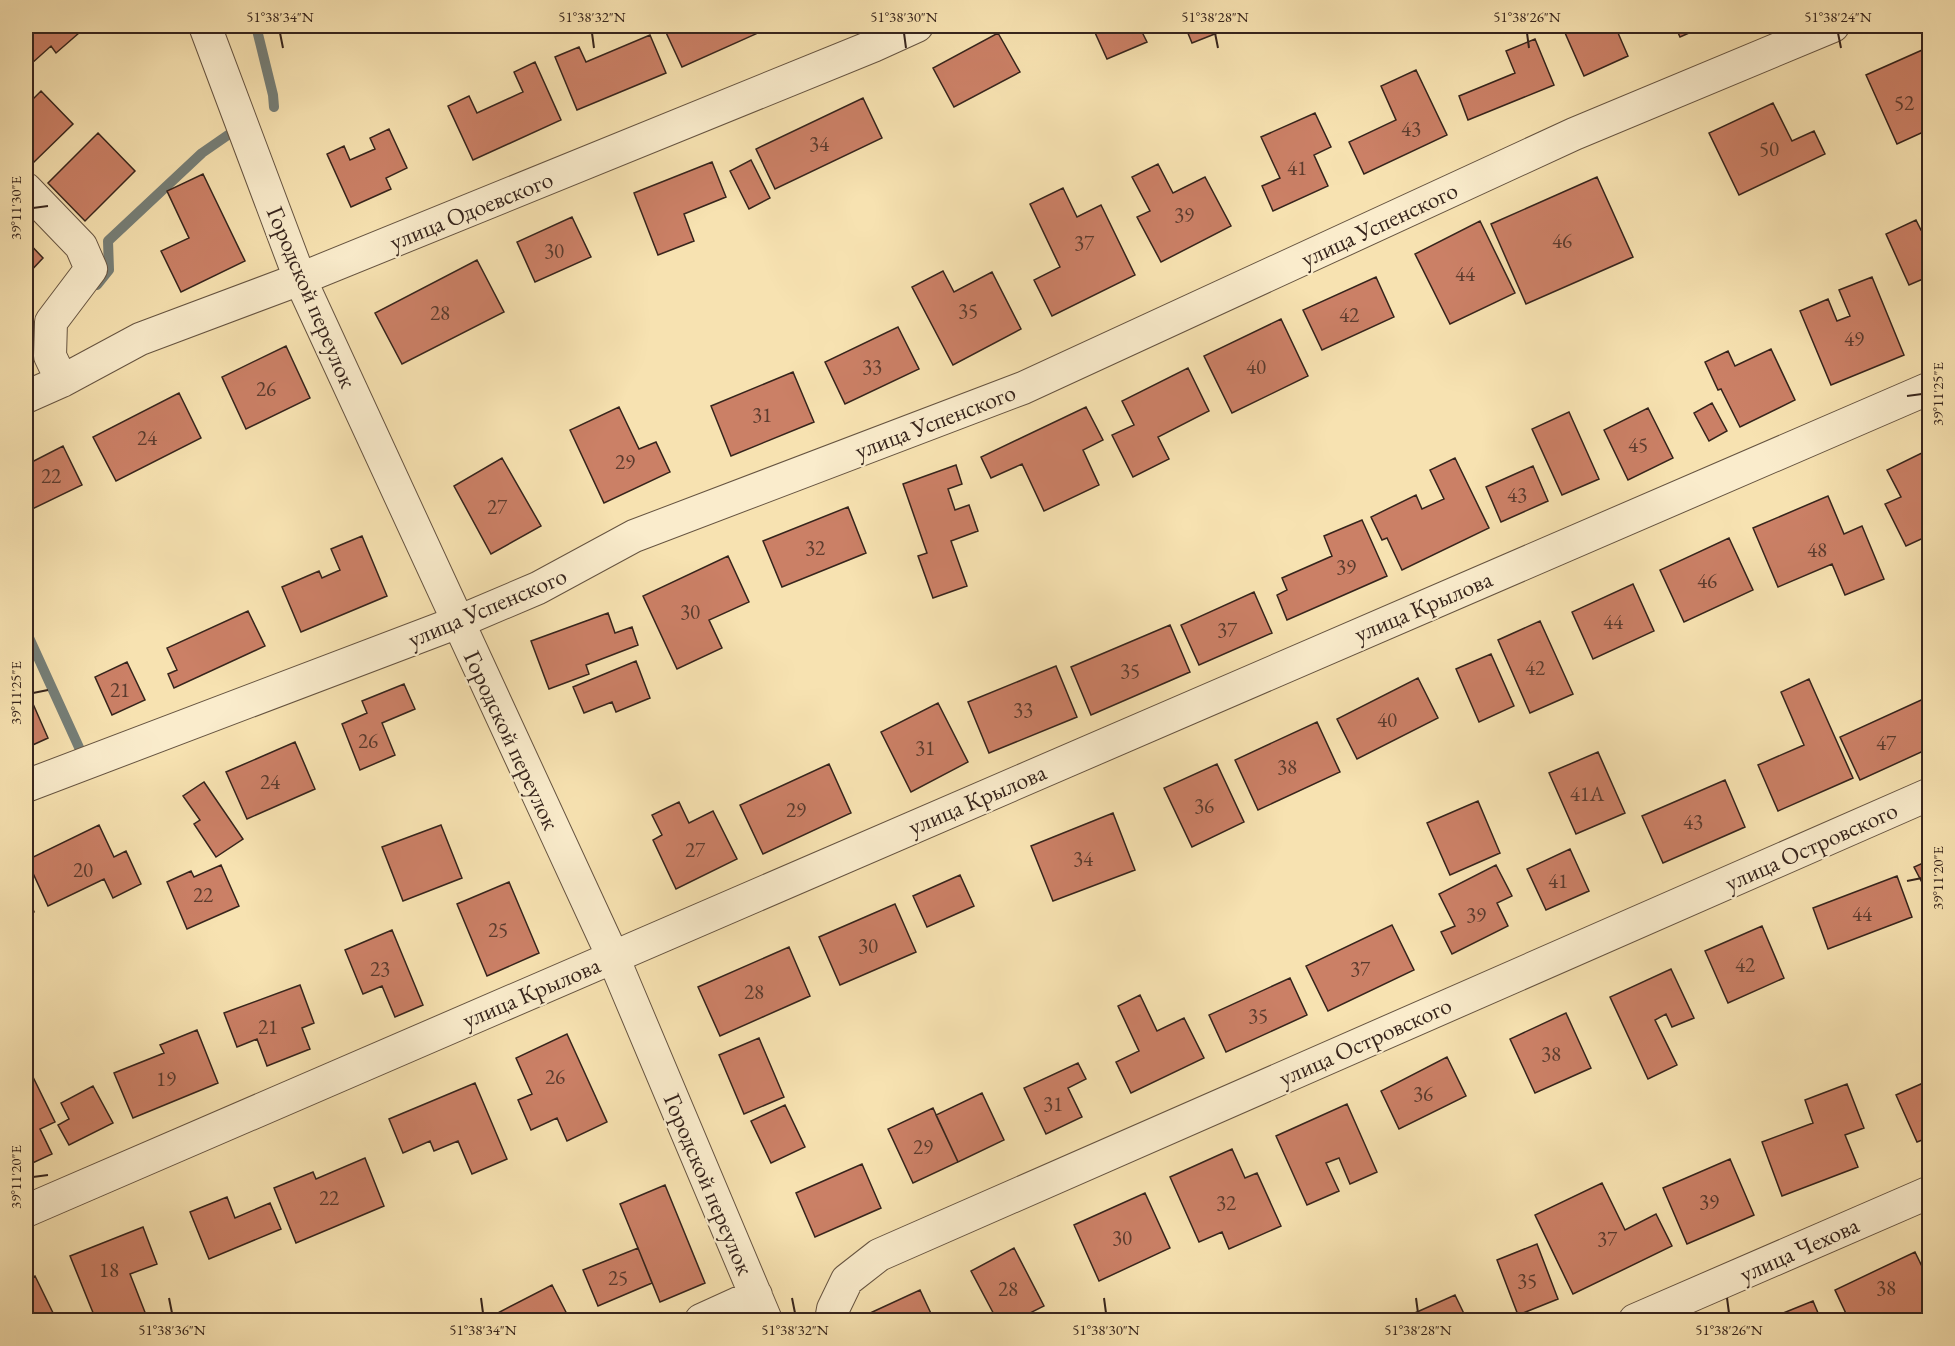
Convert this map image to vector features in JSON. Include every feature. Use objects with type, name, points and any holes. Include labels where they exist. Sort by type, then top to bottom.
[{"type":"street","name":"Городской переулок","points":[[205,26],[300,279],[613,957],[761,1308]]},
{"type":"street","name":"улица Одоевского","points":[[26,397],[62,381],[140,339],[300,279],[917,26]]},
{"type":"street","name":"улица Успенского","points":[[26,786],[458,622],[538,588],[634,536],[1023,388],[1574,134],[1833,26]]},
{"type":"street","points":[[26,189],[81,246],[91,269],[51,322],[50,356],[62,381]]},
{"type":"street","name":"улица Крылова","points":[[26,1211],[1929,388]]},
{"type":"street","name":"улица Островского","points":[[831,1320],[833,1308],[847,1280],[879,1255],[1929,794]]},
{"type":"street","name":"улица Чехова","points":[[1635,1320],[1929,1192]]},
{"type":"street","points":[[701,1320],[761,1308]]},
{"type":"building","points":[[26,26],[87,26],[56,53],[51,46],[31,64],[26,57]]},
{"type":"building","points":[[663,26],[768,26],[769,28],[682,67]]},
{"type":"building","points":[[1092,26],[1139,26],[1147,42],[1107,59]]},
{"type":"building","points":[[1185,26],[1235,26],[1192,43]]},
{"type":"building","points":[[1562,26],[1615,26],[1628,56],[1584,76]]},
{"type":"building","points":[[1675,26],[1705,26],[1680,37]]},
{"type":"building","points":[[998,33],[1020,72],[954,107],[933,68]]},
{"type":"building","points":[[650,35],[666,73],[577,110],[555,57],[579,47],[586,62]]},
{"type":"building","points":[[1535,39],[1554,85],[1468,120],[1459,96],[1515,73],[1506,51]]},
{"type":"building","points":[[1929,47],[1930,129],[1897,144],[1866,75]]},
{"type":"building","points":[[535,62],[561,120],[473,160],[448,106],[469,96],[477,113],[523,92],[514,72]]},
{"type":"building","points":[[1416,70],[1447,135],[1364,174],[1349,142],[1396,120],[1381,86]]},
{"type":"building","points":[[41,91],[73,124],[32,164],[26,157],[26,106]]},
{"type":"building","points":[[863,98],[882,138],[775,189],[756,149]]},
{"type":"building","points":[[1773,103],[1792,141],[1814,131],[1825,154],[1739,195],[1709,133]]},
{"type":"building","points":[[1315,113],[1331,147],[1314,155],[1328,186],[1273,211],[1262,186],[1280,178],[1261,137]]},
{"type":"building","points":[[389,129],[407,168],[386,178],[391,189],[351,207],[327,154],[344,146],[350,160],[375,149],[370,138]]},
{"type":"building","points":[[98,133],[135,171],[85,221],[48,183]]},
{"type":"building","points":[[751,160],[770,198],[749,209],[730,171]]},
{"type":"building","points":[[712,162],[726,197],[684,214],[694,241],[658,255],[634,193]]},
{"type":"building","points":[[1158,164],[1173,193],[1205,177],[1231,226],[1161,262],[1137,217],[1150,211],[1132,177]]},
{"type":"building","points":[[203,174],[245,261],[181,292],[161,251],[189,238],[167,191]]},
{"type":"building","points":[[1597,177],[1633,257],[1526,304],[1491,224]]},
{"type":"building","points":[[1063,188],[1077,217],[1101,205],[1135,275],[1052,316],[1034,280],[1060,267],[1030,204]]},
{"type":"building","points":[[572,217],[591,257],[535,282],[517,242]]},
{"type":"building","points":[[1916,220],[1921,230],[1930,226],[1930,276],[1909,285],[1886,234]]},
{"type":"building","points":[[1480,221],[1515,293],[1450,324],[1415,254]]},
{"type":"building","points":[[26,240],[43,258],[26,276]]},
{"type":"building","points":[[477,260],[504,312],[402,364],[375,313]]},
{"type":"building","points":[[943,271],[954,292],[992,272],[1021,329],[953,365],[912,287]]},
{"type":"building","points":[[1376,277],[1394,317],[1322,350],[1303,310]]},
{"type":"building","points":[[1872,277],[1904,355],[1831,385],[1800,311],[1828,299],[1837,321],[1850,316],[1839,290]]},
{"type":"building","points":[[1281,319],[1308,376],[1232,413],[1204,356]]},
{"type":"building","points":[[898,327],[919,369],[845,404],[825,362]]},
{"type":"building","points":[[286,346],[310,398],[246,429],[222,377]]},
{"type":"building","points":[[1771,349],[1795,400],[1740,427],[1721,389],[1718,390],[1705,362],[1728,351],[1735,366]]},
{"type":"building","points":[[1188,368],[1209,411],[1158,437],[1169,459],[1133,477],[1112,435],[1134,425],[1122,401]]},
{"type":"building","points":[[793,372],[814,422],[731,456],[711,406]]},
{"type":"building","points":[[179,393],[201,438],[116,481],[93,437]]},
{"type":"building","points":[[1712,403],[1727,431],[1709,441],[1694,413]]},
{"type":"building","points":[[619,407],[639,449],[656,442],[670,472],[604,503],[570,430]]},
{"type":"building","points":[[1086,407],[1103,440],[1083,450],[1099,485],[1044,511],[1022,464],[991,478],[981,457]]},
{"type":"building","points":[[1648,408],[1673,458],[1628,480],[1604,430]]},
{"type":"building","points":[[1569,412],[1599,479],[1562,495],[1532,429]]},
{"type":"building","points":[[63,446],[82,485],[26,512],[26,465]]},
{"type":"building","points":[[1930,449],[1930,518],[1926,519],[1930,527],[1930,535],[1906,546],[1885,504],[1901,497],[1887,470]]},
{"type":"building","points":[[502,458],[541,526],[491,554],[454,486]]},
{"type":"building","points":[[1455,458],[1489,528],[1402,570],[1387,538],[1382,540],[1371,517],[1416,495],[1422,509],[1444,499],[1430,470]]},
{"type":"building","points":[[956,465],[962,484],[948,489],[955,510],[969,505],[978,531],[951,541],[967,586],[933,598],[918,556],[927,553],[903,484]]},
{"type":"building","points":[[1533,466],[1548,501],[1501,522],[1486,487]]},
{"type":"building","points":[[1828,496],[1844,534],[1862,526],[1884,579],[1845,595],[1832,564],[1778,587],[1753,528]]},
{"type":"building","points":[[848,507],[866,553],[782,587],[763,541]]},
{"type":"building","points":[[1362,520],[1387,576],[1287,620],[1277,595],[1287,590],[1282,578],[1332,556],[1324,536]]},
{"type":"building","points":[[362,536],[387,596],[301,632],[282,587],[319,571],[322,578],[340,570],[331,549]]},
{"type":"building","points":[[1729,538],[1753,590],[1684,622],[1660,570]]},
{"type":"building","points":[[728,556],[749,602],[709,620],[722,648],[677,669],[643,596]]},
{"type":"building","points":[[1633,584],[1654,631],[1593,659],[1572,612]]},
{"type":"building","points":[[1254,592],[1272,633],[1199,665],[1181,625]]},
{"type":"building","points":[[248,611],[265,646],[174,688],[168,674],[177,670],[167,648]]},
{"type":"building","points":[[608,613],[615,633],[632,627],[638,645],[586,665],[589,674],[549,689],[531,641]]},
{"type":"building","points":[[1540,621],[1573,694],[1530,713],[1498,640]]},
{"type":"building","points":[[1170,625],[1190,672],[1091,715],[1071,667]]},
{"type":"building","points":[[1491,654],[1514,706],[1479,722],[1456,669]]},
{"type":"building","points":[[636,661],[650,698],[616,712],[612,702],[584,713],[573,687]]},
{"type":"building","points":[[127,662],[145,700],[112,715],[95,677]]},
{"type":"building","points":[[1056,666],[1077,717],[989,753],[968,702]]},
{"type":"building","points":[[1418,678],[1438,718],[1357,759],[1337,719]]},
{"type":"building","points":[[1809,679],[1853,778],[1778,811],[1758,765],[1804,745],[1781,692]]},
{"type":"building","points":[[404,684],[415,709],[382,723],[395,755],[360,770],[342,724],[367,713],[362,701]]},
{"type":"building","points":[[1930,696],[1930,748],[1860,780],[1840,737]]},
{"type":"building","points":[[30,697],[48,738],[26,748],[26,699]]},
{"type":"building","points":[[938,703],[968,762],[911,792],[881,732]]},
{"type":"building","points":[[1317,722],[1340,772],[1258,810],[1235,760]]},
{"type":"building","points":[[295,742],[315,789],[247,819],[226,772]]},
{"type":"building","points":[[1598,752],[1625,813],[1576,834],[1549,773]]},
{"type":"building","points":[[829,764],[851,813],[763,854],[740,805]]},
{"type":"building","points":[[1217,764],[1244,822],[1192,847],[1164,788]]},
{"type":"building","points":[[1725,780],[1745,827],[1663,863],[1642,816]]},
{"type":"building","points":[[204,782],[243,839],[216,857],[194,824],[200,820],[183,796]]},
{"type":"building","points":[[1478,801],[1500,853],[1450,875],[1427,823]]},
{"type":"building","points":[[679,802],[689,823],[713,811],[737,859],[676,889],[653,840],[662,835],[652,815]]},
{"type":"building","points":[[1113,813],[1135,870],[1053,901],[1031,846]]},
{"type":"building","points":[[99,825],[114,857],[126,851],[141,884],[113,898],[104,879],[48,906],[27,860]]},
{"type":"building","points":[[441,825],[462,878],[403,901],[382,847]]},
{"type":"building","points":[[1570,849],[1589,891],[1546,910],[1527,869]]},
{"type":"building","points":[[1930,860],[1930,898],[1914,867]]},
{"type":"building","points":[[221,865],[239,906],[187,929],[167,882],[191,871],[194,877]]},
{"type":"building","points":[[1496,865],[1512,896],[1497,903],[1508,926],[1452,954],[1441,932],[1455,926],[1439,894]]},
{"type":"building","points":[[960,875],[974,906],[927,927],[913,896]]},
{"type":"building","points":[[1897,876],[1912,917],[1828,949],[1813,908]]},
{"type":"building","points":[[509,882],[539,953],[487,976],[457,904]]},
{"type":"building","points":[[26,892],[34,912],[26,916]]},
{"type":"building","points":[[895,904],[916,952],[840,985],[819,937]]},
{"type":"building","points":[[1392,925],[1414,970],[1328,1011],[1306,966]]},
{"type":"building","points":[[1762,926],[1784,978],[1728,1003],[1705,951]]},
{"type":"building","points":[[392,930],[423,1005],[395,1017],[382,986],[363,994],[345,950]]},
{"type":"building","points":[[789,947],[810,996],[720,1036],[698,987]]},
{"type":"building","points":[[1671,969],[1694,1018],[1672,1027],[1666,1014],[1655,1020],[1677,1065],[1648,1079],[1610,997]]},
{"type":"building","points":[[1290,978],[1307,1015],[1226,1052],[1209,1015]]},
{"type":"building","points":[[300,985],[314,1023],[302,1028],[310,1049],[267,1066],[257,1039],[237,1047],[224,1013]]},
{"type":"building","points":[[1140,995],[1157,1031],[1184,1018],[1204,1058],[1131,1093],[1116,1062],[1139,1051],[1118,1006]]},
{"type":"building","points":[[1566,1013],[1591,1068],[1535,1093],[1510,1039]]},
{"type":"building","points":[[197,1030],[218,1083],[133,1118],[114,1073],[164,1053],[160,1045]]},
{"type":"building","points":[[567,1034],[607,1122],[567,1141],[557,1118],[531,1130],[518,1100],[532,1094],[516,1058]]},
{"type":"building","points":[[759,1038],[784,1097],[744,1114],[719,1055]]},
{"type":"building","points":[[1447,1057],[1466,1096],[1399,1129],[1381,1091]]},
{"type":"building","points":[[1078,1063],[1086,1079],[1068,1088],[1082,1117],[1046,1134],[1024,1088]]},
{"type":"building","points":[[32,1075],[55,1122],[40,1129],[52,1154],[26,1166],[26,1078]]},
{"type":"building","points":[[1930,1080],[1930,1137],[1917,1142],[1896,1095]]},
{"type":"building","points":[[475,1083],[507,1159],[472,1174],[458,1141],[434,1151],[430,1141],[403,1153],[389,1119]]},
{"type":"building","points":[[1847,1084],[1864,1128],[1845,1135],[1858,1167],[1782,1196],[1762,1142],[1813,1123],[1805,1100]]},
{"type":"building","points":[[93,1086],[113,1123],[69,1145],[58,1125],[69,1119],[61,1103]]},
{"type":"building","points":[[982,1093],[1004,1140],[958,1162],[936,1115]]},
{"type":"building","points":[[1347,1104],[1377,1172],[1350,1184],[1339,1158],[1326,1163],[1339,1191],[1307,1205],[1276,1136]]},
{"type":"building","points":[[785,1105],[805,1147],[771,1163],[751,1121]]},
{"type":"building","points":[[933,1108],[958,1162],[913,1183],[888,1129]]},
{"type":"building","points":[[1232,1149],[1245,1178],[1257,1173],[1281,1226],[1229,1249],[1222,1232],[1199,1242],[1170,1177]]},
{"type":"building","points":[[365,1158],[384,1206],[296,1243],[274,1188],[313,1172],[316,1179]]},
{"type":"building","points":[[1730,1159],[1754,1215],[1687,1244],[1663,1188]]},
{"type":"building","points":[[862,1164],[881,1208],[815,1237],[796,1193]]},
{"type":"building","points":[[1602,1183],[1625,1230],[1656,1214],[1672,1246],[1573,1294],[1535,1215]]},
{"type":"building","points":[[665,1185],[705,1283],[660,1302],[620,1204]]},
{"type":"building","points":[[1145,1193],[1170,1248],[1099,1281],[1074,1225]]},
{"type":"building","points":[[227,1197],[235,1218],[270,1203],[281,1229],[209,1259],[190,1212]]},
{"type":"building","points":[[143,1227],[157,1264],[130,1274],[148,1320],[96,1320],[70,1256]]},
{"type":"building","points":[[1537,1244],[1558,1299],[1518,1315],[1497,1260]]},
{"type":"building","points":[[638,1248],[652,1283],[598,1306],[583,1270]]},
{"type":"building","points":[[1014,1248],[1044,1306],[1016,1320],[997,1320],[971,1271]]},
{"type":"building","points":[[1915,1252],[1930,1283],[1930,1317],[1922,1320],[1849,1320],[1835,1290]]},
{"type":"building","points":[[35,1276],[56,1319],[26,1320],[26,1281]]},
{"type":"building","points":[[552,1285],[570,1320],[489,1320],[488,1318]]},
{"type":"building","points":[[920,1290],[934,1320],[855,1320]]},
{"type":"building","points":[[1455,1295],[1467,1320],[1399,1320]]},
{"type":"building","points":[[1813,1301],[1821,1320],[1766,1320]]},
{"type":"waterway","points":[[256,26],[274,107]]},
{"type":"waterway","points":[[97,285],[109,270],[108,241],[202,153],[228,135]]},
{"type":"waterway","points":[[26,360],[35,350]]},
{"type":"waterway","points":[[26,631],[82,754]]}]
